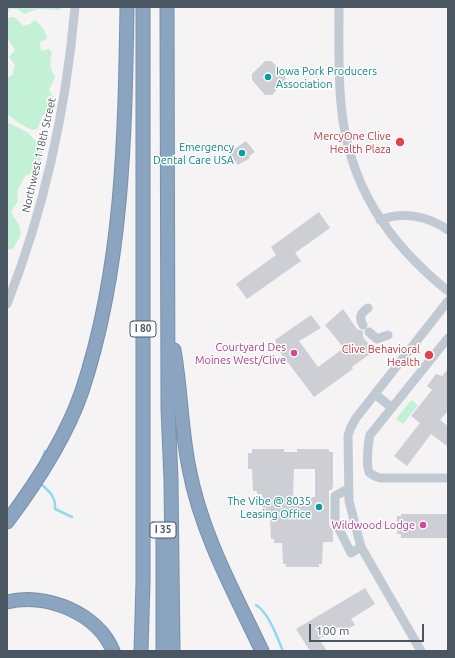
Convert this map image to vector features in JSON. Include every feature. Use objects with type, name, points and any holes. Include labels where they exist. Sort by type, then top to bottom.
[{"type":"highway","points":[[7,522],[38,479],[64,433],[82,392],[103,316],[115,237],[124,133],[126,7]]},
{"type":"highway","name":"I 80","points":[[141,651],[143,582],[143,7]]},
{"type":"highway","name":"I 80","points":[[167,7],[167,316],[173,651]]},
{"type":"highway","points":[[167,316],[179,378],[189,468],[199,508],[213,547],[262,651]]},
{"type":"highway","name":"I 35","points":[[163,651],[163,479],[168,409]]},
{"type":"highway","points":[[7,602],[38,600],[58,604],[88,620],[101,633],[112,651]]},
{"type":"street","name":"Northwest 118th Street","points":[[7,304],[38,216],[50,168],[66,86],[75,7]]},
{"type":"street","points":[[339,7],[339,83],[345,138],[362,186],[380,220],[415,262],[448,291]]},
{"type":"street","points":[[380,220],[396,215],[412,216],[436,222],[448,230]]},
{"type":"street","points":[[421,651],[361,547],[349,501],[350,429],[375,394],[448,301]]},
{"type":"street","points":[[363,325],[360,317],[368,308]]},
{"type":"street","points":[[369,332],[377,340],[388,334]]},
{"type":"street","points":[[448,338],[392,408],[369,440],[369,472],[375,477],[448,478]]},
{"type":"street","points":[[375,394],[392,408]]},
{"type":"street","points":[[348,489],[335,496],[335,521],[351,553],[361,547]]},
{"type":"green space","points":[[7,7],[61,7],[60,10],[37,9],[24,14],[17,9],[10,9],[7,14]]},
{"type":"green space","points":[[14,17],[24,26],[35,20],[43,28],[47,38],[40,43],[41,51],[49,49],[52,53],[50,66],[55,77],[49,90],[53,97],[52,109],[43,115],[37,129],[32,130],[7,114],[7,78],[12,75],[15,65],[9,57],[15,50],[7,38],[7,18]]},
{"type":"green space","points":[[7,122],[27,132],[35,140],[42,152],[40,164],[32,173],[25,176],[17,191],[18,201],[11,212],[19,225],[21,234],[13,249],[7,250]]},
{"type":"green space","points":[[411,400],[418,405],[403,424],[396,419]]},
{"type":"building","name":"Iowa Pork Producers Association","points":[[265,61],[271,61],[285,74],[285,80],[272,95],[265,95],[252,80],[252,74]]},
{"type":"building","name":"Emergency Dental Care USA","points":[[246,141],[255,152],[249,156],[250,158],[238,165],[229,153]]},
{"type":"building","points":[[319,212],[330,228],[295,253],[301,261],[247,299],[236,284],[276,255],[271,247]]},
{"type":"building","name":"Courtyard Des Moines West/Clive","points":[[343,309],[357,329],[363,331],[363,337],[374,351],[352,367],[353,369],[314,397],[280,352],[275,340],[311,315],[321,328],[299,341],[318,367],[344,348],[325,325]]},
{"type":"building","points":[[448,369],[448,411],[440,420],[448,426],[448,447],[431,434],[407,466],[394,456],[420,423],[411,416],[432,390],[427,386],[436,374],[442,376]]},
{"type":"building","points":[[252,449],[284,449],[284,452],[297,452],[297,449],[329,449],[329,452],[333,452],[333,485],[332,490],[329,490],[329,525],[333,531],[333,542],[323,542],[322,564],[319,564],[319,567],[286,567],[286,564],[283,564],[282,543],[274,543],[274,539],[271,539],[270,519],[266,519],[266,515],[263,515],[262,494],[257,494],[257,491],[253,491],[252,469],[248,469],[248,453],[252,453]],"holes":[[[294,469],[315,469],[315,497],[293,498]]]},
{"type":"building","name":"Wildwood Lodge","points":[[401,514],[448,514],[448,538],[401,538],[401,534],[397,534],[397,516],[401,516]]},
{"type":"building","points":[[365,588],[375,604],[351,619],[355,625],[342,632],[339,627],[319,639],[327,651],[310,651],[296,629]]},
{"type":"waterway","points":[[40,464],[45,451]]},
{"type":"waterway","points":[[39,482],[53,497],[55,509],[72,517]]},
{"type":"waterway","points":[[256,605],[269,619],[283,651]]},
{"type":"place","name":"Iowa Pork Producers Association","points":[[268,77]]},
{"type":"place","name":"MercyOne Clive Health Plaza","points":[[400,142]]},
{"type":"place","name":"Emergency Dental Care USA","points":[[242,153]]},
{"type":"place","name":"Courtyard Des Moines West/Clive","points":[[294,353]]},
{"type":"place","name":"Clive Behavioral Health","points":[[429,355]]},
{"type":"place","name":"The Vibe @ 8035 Leasing Office","points":[[319,507]]},
{"type":"place","name":"Wildwood Lodge","points":[[423,525]]}]
